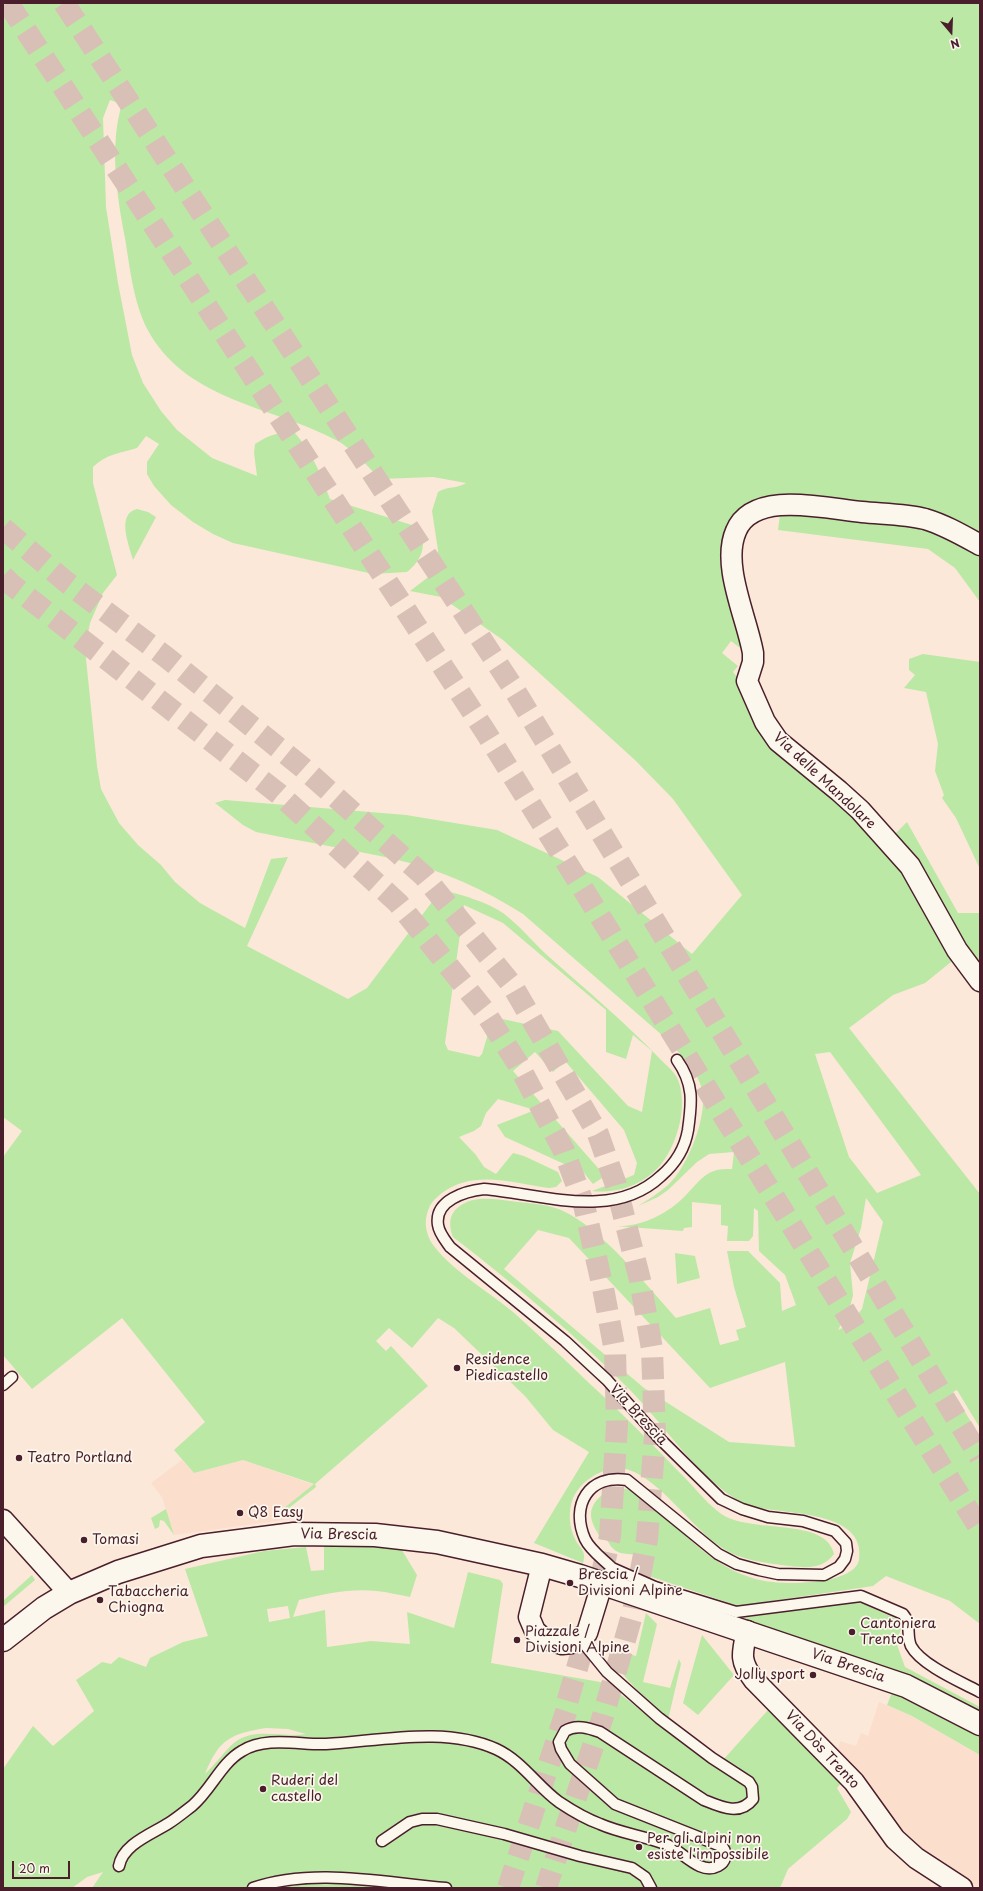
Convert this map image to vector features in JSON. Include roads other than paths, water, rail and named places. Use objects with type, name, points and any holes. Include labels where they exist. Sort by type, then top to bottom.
[{"type":"street","name":"Via delle Mandolare","points":[[980,545],[952,529],[924,519],[805,505],[776,506],[753,513],[742,521],[735,532],[732,552],[736,591],[753,653],[753,662],[747,681],[770,732],[792,754],[839,791],[860,810],[910,866],[957,950],[980,981]]},
{"type":"street","points":[[3,1520],[69,1593]]},
{"type":"street","name":"Via Brescia","points":[[3,1640],[44,1608],[69,1593],[118,1572],[201,1546],[294,1534],[375,1535],[436,1542],[542,1565],[607,1576],[747,1631],[906,1686],[980,1724]]},
{"type":"street","points":[[542,1565],[529,1617],[531,1624],[543,1638],[562,1644],[572,1643],[587,1633],[607,1576]]},
{"type":"street","name":"Via Dòs Trento","points":[[747,1631],[742,1656],[748,1672],[754,1680],[854,1782],[895,1838],[916,1858],[962,1888]]},
{"type":"lane","name":"Via Brescia","points":[[607,1576],[584,1538],[580,1514],[582,1501],[588,1492],[605,1480],[614,1478],[627,1480],[718,1554],[737,1564],[778,1574],[824,1574],[839,1567],[845,1559],[847,1551],[846,1543],[835,1530],[803,1521],[768,1517],[742,1509],[720,1498],[656,1436],[607,1380],[565,1341],[450,1247],[442,1235],[438,1224],[439,1215],[444,1206],[451,1199],[466,1191],[484,1189],[595,1202],[629,1196],[651,1186],[675,1161],[687,1134],[691,1097],[688,1078],[677,1060]]},
{"type":"lane","points":[[3,1385],[12,1378]]},
{"type":"lane","points":[[607,1576],[656,1587],[736,1612],[861,1596],[903,1614],[908,1619],[910,1644],[914,1650],[926,1662],[980,1692]]},
{"type":"lane","points":[[119,1866],[120,1859],[128,1850],[192,1806],[233,1758],[247,1748],[276,1743],[327,1744],[402,1737],[465,1740],[497,1749],[521,1766],[559,1802],[600,1825],[670,1845],[704,1868],[713,1868],[724,1862],[726,1855],[721,1846],[615,1804],[565,1757],[560,1742],[565,1731],[577,1727],[591,1729],[600,1732],[704,1800],[721,1807],[737,1809],[744,1808],[753,1799],[752,1787],[749,1782],[712,1758],[659,1718],[607,1672],[580,1639]]},
{"type":"lane","points":[[382,1841],[410,1822],[422,1819],[437,1819],[504,1834],[580,1856],[632,1868],[644,1877],[652,1888]]},
{"type":"lane","points":[[253,1888],[283,1879],[350,1878],[446,1888]]},
{"type":"tunnel","points":[[8,3],[485,731],[980,1529]]},
{"type":"tunnel","points":[[64,3],[512,686],[980,1457]]},
{"type":"tunnel","points":[[3,528],[65,581],[166,657],[302,767],[424,876],[512,985],[598,1134],[616,1185],[640,1280],[652,1349],[655,1436],[647,1539],[633,1612],[603,1716],[546,1888]]},
{"type":"tunnel","points":[[3,576],[12,585],[279,794],[398,903],[483,1009],[518,1064],[564,1151],[584,1205],[603,1288],[615,1351],[617,1425],[610,1536],[596,1602],[567,1703],[568,1706],[508,1888]]},
{"type":"place","name":"Residence Piedicastello","points":[[457,1368]]},
{"type":"place","name":"Teatro Portland","points":[[19,1458]]},
{"type":"place","name":"Q8 Easy","points":[[240,1513]]},
{"type":"place","name":"Tomasi","points":[[84,1540]]},
{"type":"place","name":"Brescia / Divisioni Alpine","points":[[570,1583]]},
{"type":"place","name":"Tabaccheria Chiogna","points":[[100,1600]]},
{"type":"place","name":"Cantoniera Trento","points":[[852,1632]]},
{"type":"place","name":"Piazzale / Divisioni Alpine","points":[[517,1640]]},
{"type":"place","name":"Jolly sport","points":[[813,1675]]},
{"type":"place","name":"Ruderi del castello","points":[[263,1789]]},
{"type":"place","name":"Per gli alpini non esiste l'impossibile","points":[[639,1847]]}]
